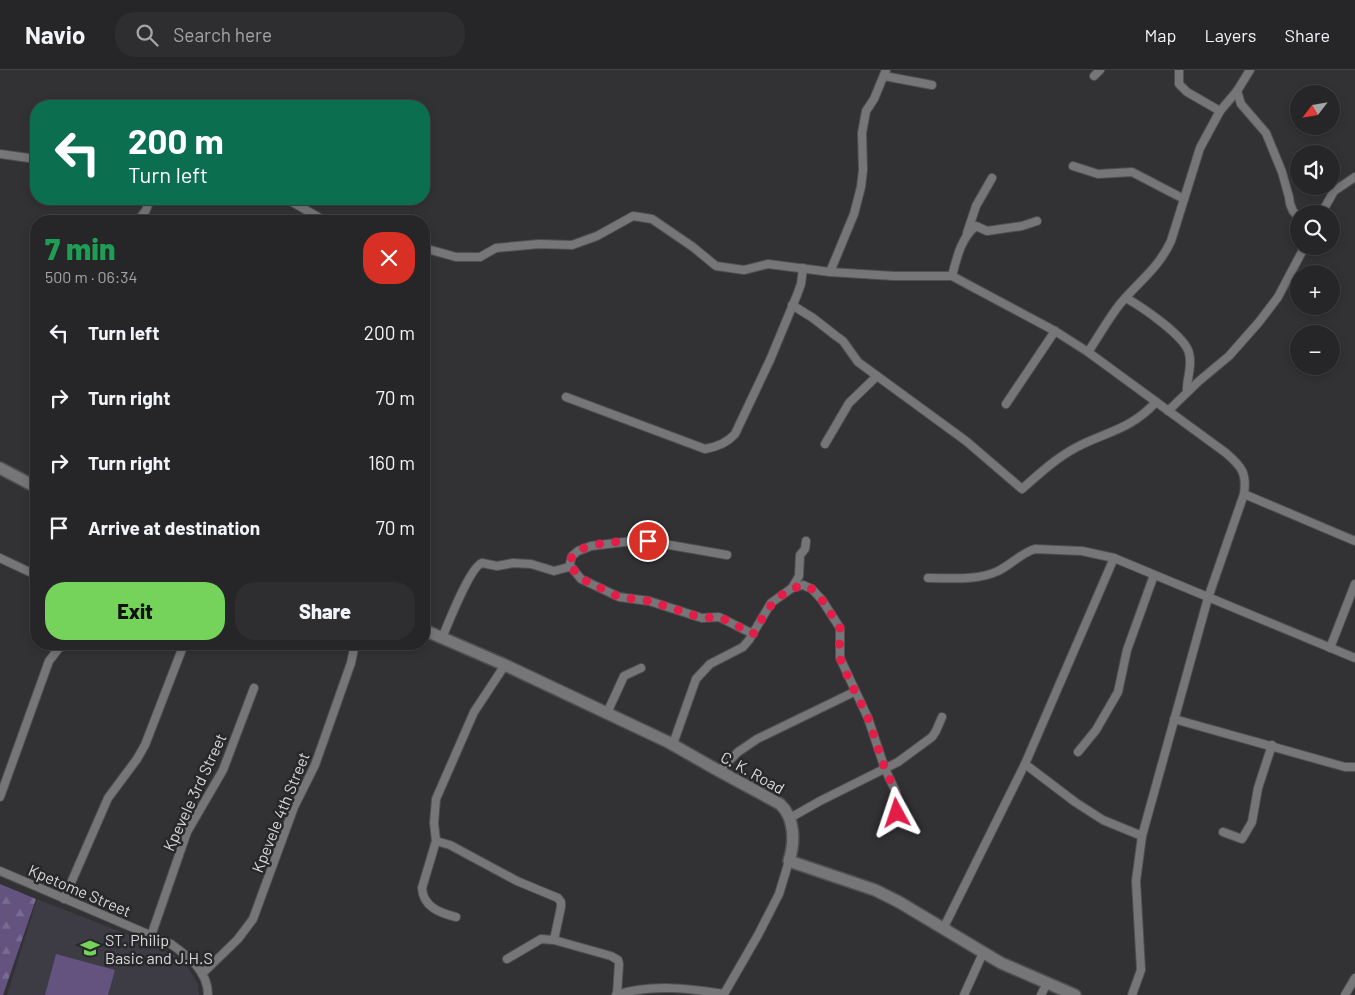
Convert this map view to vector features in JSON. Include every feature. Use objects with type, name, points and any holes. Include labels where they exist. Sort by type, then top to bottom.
[{"type":"street","points":[[1179,70],[1178,84],[1220,111]]},
{"type":"street","points":[[1088,352],[1120,304],[1154,269],[1165,254],[1171,241],[1200,148],[1220,111],[1237,91],[1250,70]]},
{"type":"street","points":[[830,272],[858,200],[863,170],[862,133],[866,111],[874,99],[884,73],[932,85]]},
{"type":"street","points":[[1237,91],[1241,104],[1266,133],[1282,172],[1290,205]]},
{"type":"street","points":[[0,154],[30,157]]},
{"type":"street","points":[[1073,166],[1098,174],[1132,172],[1184,199]]},
{"type":"street","points":[[1326,205],[1334,191],[1355,177]]},
{"type":"street","points":[[952,276],[976,206],[992,178]]},
{"type":"street","points":[[297,205],[315,215]]},
{"type":"street","points":[[430,250],[456,257],[480,257],[496,248],[539,244],[572,245],[597,236],[633,216],[652,219],[693,247],[716,266],[744,270],[768,264],[830,272],[894,276],[952,276],[1055,331],[1088,352],[1236,462],[1246,480],[1244,494],[1208,598],[1142,836],[1136,881],[1141,970],[1132,995]]},
{"type":"street","points":[[967,233],[976,226],[987,231],[1022,226],[1037,221]]},
{"type":"street","points":[[1168,411],[1229,356],[1259,322],[1278,297],[1300,255]]},
{"type":"street","points":[[566,397],[705,449],[716,447],[726,442],[735,434],[770,360],[801,284],[803,268]]},
{"type":"street","points":[[1126,298],[1143,307],[1181,338],[1186,346],[1191,363],[1187,392]]},
{"type":"street","points":[[792,305],[843,341],[858,362],[966,441],[1022,489],[1058,459],[1078,447],[1133,423],[1156,402]]},
{"type":"street","points":[[1006,404],[1055,331]]},
{"type":"street","points":[[825,444],[849,403],[877,376]]},
{"type":"street","points":[[0,468],[30,484]]},
{"type":"street","points":[[1244,494],[1355,542]]},
{"type":"street","points":[[569,567],[574,553],[591,546],[641,540],[727,555]]},
{"type":"street","points":[[792,588],[799,576],[800,556],[805,549],[806,541]]},
{"type":"street","points":[[928,578],[980,578],[1001,570],[1030,550],[1035,549],[1082,550],[1114,558],[1355,658]]},
{"type":"street","points":[[0,558],[30,572]]},
{"type":"street","points":[[943,929],[1025,764],[1114,558]]},
{"type":"street","points":[[442,638],[464,588],[481,563],[497,566],[519,563],[531,564],[554,571],[569,567],[582,579],[619,597],[649,601],[702,618],[720,617],[753,634]]},
{"type":"street","points":[[1078,752],[1096,730],[1118,692],[1127,650],[1154,575]]},
{"type":"street","points":[[1330,648],[1355,584]]},
{"type":"street","points":[[672,744],[696,679],[710,664],[743,647],[771,604],[792,588],[803,585],[812,589],[834,617],[840,628],[840,658],[854,692],[868,718],[885,769],[897,796],[897,822]]},
{"type":"street","name":"C. K. Road","points":[[430,633],[672,744],[780,804],[790,818],[793,839],[789,861]]},
{"type":"street","points":[[0,797],[49,661],[57,650]]},
{"type":"street","points":[[64,899],[108,798],[145,745],[182,650]]},
{"type":"street","name":"Kpevele 4th Street","points":[[202,974],[238,939],[253,919],[294,808],[314,765],[351,663],[354,650]]},
{"type":"street","points":[[456,917],[436,911],[428,905],[422,894],[422,888],[436,841],[434,823],[436,799],[474,712],[505,666]]},
{"type":"street","points":[[607,713],[624,676],[642,668]]},
{"type":"street","name":"Kpevele 3rd Street","points":[[151,936],[187,832],[223,770],[254,688]]},
{"type":"street","points":[[718,771],[738,752],[757,739],[854,692]]},
{"type":"street","points":[[790,818],[898,762],[932,737],[942,717]]},
{"type":"street","points":[[1174,719],[1346,767],[1355,767]]},
{"type":"street","points":[[1223,832],[1242,839],[1252,822],[1258,788],[1272,745]]},
{"type":"street","points":[[1025,764],[1102,820],[1142,836]]},
{"type":"street","points":[[436,841],[450,845],[517,881],[558,898],[561,902],[561,907],[554,940]]},
{"type":"street","points":[[507,959],[537,940],[554,940],[616,958],[619,964],[616,995],[665,988],[692,989],[727,994],[779,894],[789,861],[875,890],[900,902],[983,953],[1017,971],[1075,995]]},
{"type":"street","name":"Kpetome Street","points":[[0,871],[171,944],[188,956],[202,974],[206,981],[208,995]]},
{"type":"street","points":[[964,995],[983,953]]},
{"type":"street","points":[[1345,995],[1355,978]]},
{"type":"street","points":[[1041,995],[1047,983]]},
{"type":"shaded area","name":"ST. Philip Basic and J.H.S","points":[[37,899],[142,940],[174,955],[187,966],[198,984],[199,995],[7,995]]},
{"type":"green space","points":[[0,884],[36,899],[3,995],[0,995]]},
{"type":"green space","points":[[56,954],[115,970],[108,995],[45,995]]},
{"type":"place","name":"ST. Philip Basic and J.H.S","points":[[90,948]]},
{"type":"route","points":[[648,541],[615,542],[591,546],[574,553],[569,567],[582,579],[619,597],[649,601],[702,618],[720,617],[753,634],[771,604],[777,598],[792,588],[803,585],[812,589],[822,600],[840,628],[839,654],[842,665],[868,718],[885,769],[896,792],[897,813]]}]
